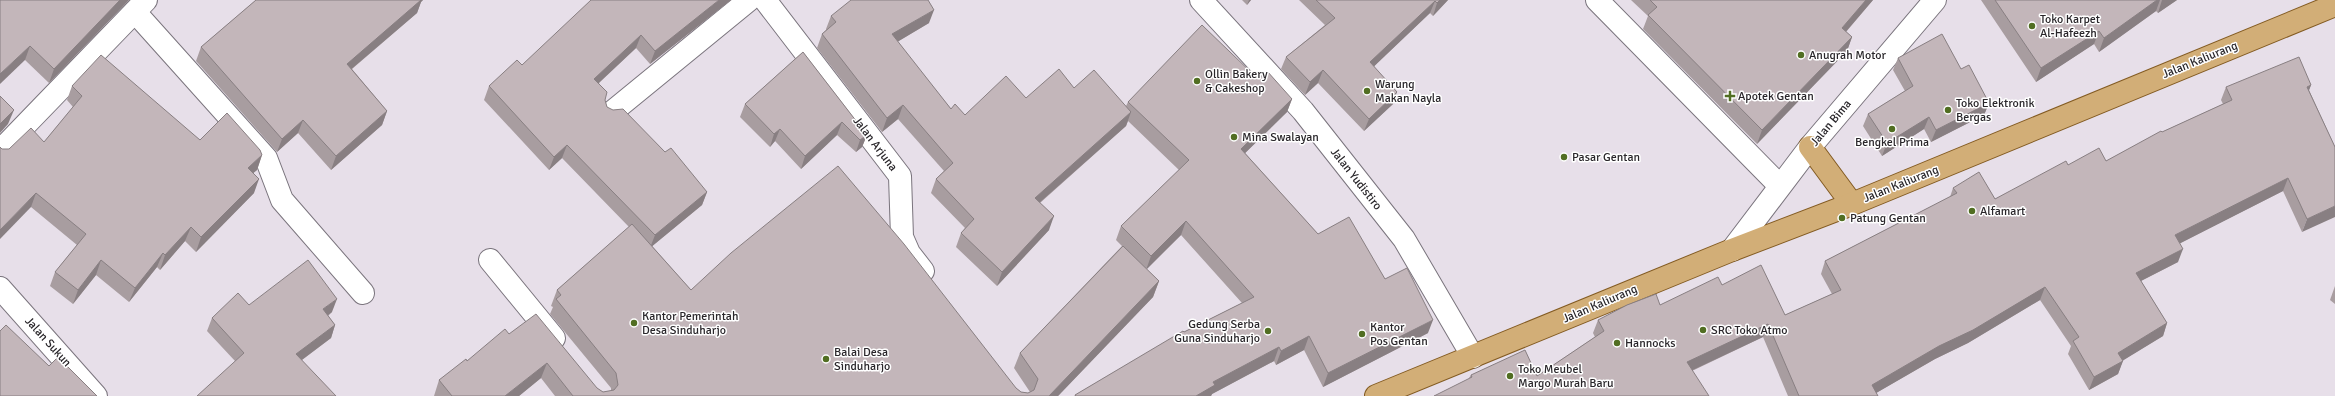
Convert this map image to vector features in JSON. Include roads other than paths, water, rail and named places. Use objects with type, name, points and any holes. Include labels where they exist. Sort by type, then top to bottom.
[{"type":"main road","name":"Jalan Kaliurang","points":[[1376,396],[1732,250],[1852,204],[2335,5]]},
{"type":"main road","points":[[1810,147],[1852,204]]},
{"type":"street","points":[[612,112],[749,0]]},
{"type":"street","name":"Jalan Arjuna","points":[[765,0],[900,176],[902,236],[909,253],[933,284]]},
{"type":"street","name":"Jalan Yudistiro","points":[[1201,0],[1303,112],[1404,239],[1473,357]]},
{"type":"street","points":[[1597,0],[1780,185]]},
{"type":"street","name":"Jalan Bima","points":[[1732,250],[1810,147],[1935,0]]},
{"type":"street","points":[[0,151],[141,6],[266,158],[282,200],[363,293]]},
{"type":"street","points":[[490,260],[568,355]]},
{"type":"street","name":"Jalan Sukun","points":[[0,288],[96,396]]},
{"type":"place","name":"Toko Karpet Al-Hafeezh","points":[[2032,26]]},
{"type":"place","name":"Anugrah Motor","points":[[1801,55]]},
{"type":"place","name":"Ollin Bakery & Cakeshop","points":[[1197,81]]},
{"type":"place","name":"Warung Makan Nayla","points":[[1367,91]]},
{"type":"place","name":"Apotek Gentan","points":[[1730,96]]},
{"type":"place","name":"Toko Elektronik Bergas","points":[[1948,110]]},
{"type":"place","name":"Bengkel Prima","points":[[1892,129]]},
{"type":"place","name":"Mina Swalayan","points":[[1234,137]]},
{"type":"place","name":"Pasar Gentan","points":[[1564,157]]},
{"type":"place","name":"Alfamart","points":[[1972,211]]},
{"type":"place","name":"Patung Gentan","points":[[1842,218]]},
{"type":"place","name":"Kantor Pemerintah Desa Sinduharjo","points":[[634,323]]},
{"type":"place","name":"SRC Toko Atmo","points":[[1703,330]]},
{"type":"place","name":"Gedung Serba Guna Sinduharjo","points":[[1268,331]]},
{"type":"place","name":"Kantor Pos Gentan","points":[[1362,334]]},
{"type":"place","name":"Hannocks","points":[[1617,343]]},
{"type":"place","name":"Balai Desa Sinduharjo","points":[[826,359]]},
{"type":"place","name":"Toko Meubel Margo Murah Baru","points":[[1510,376]]}]
